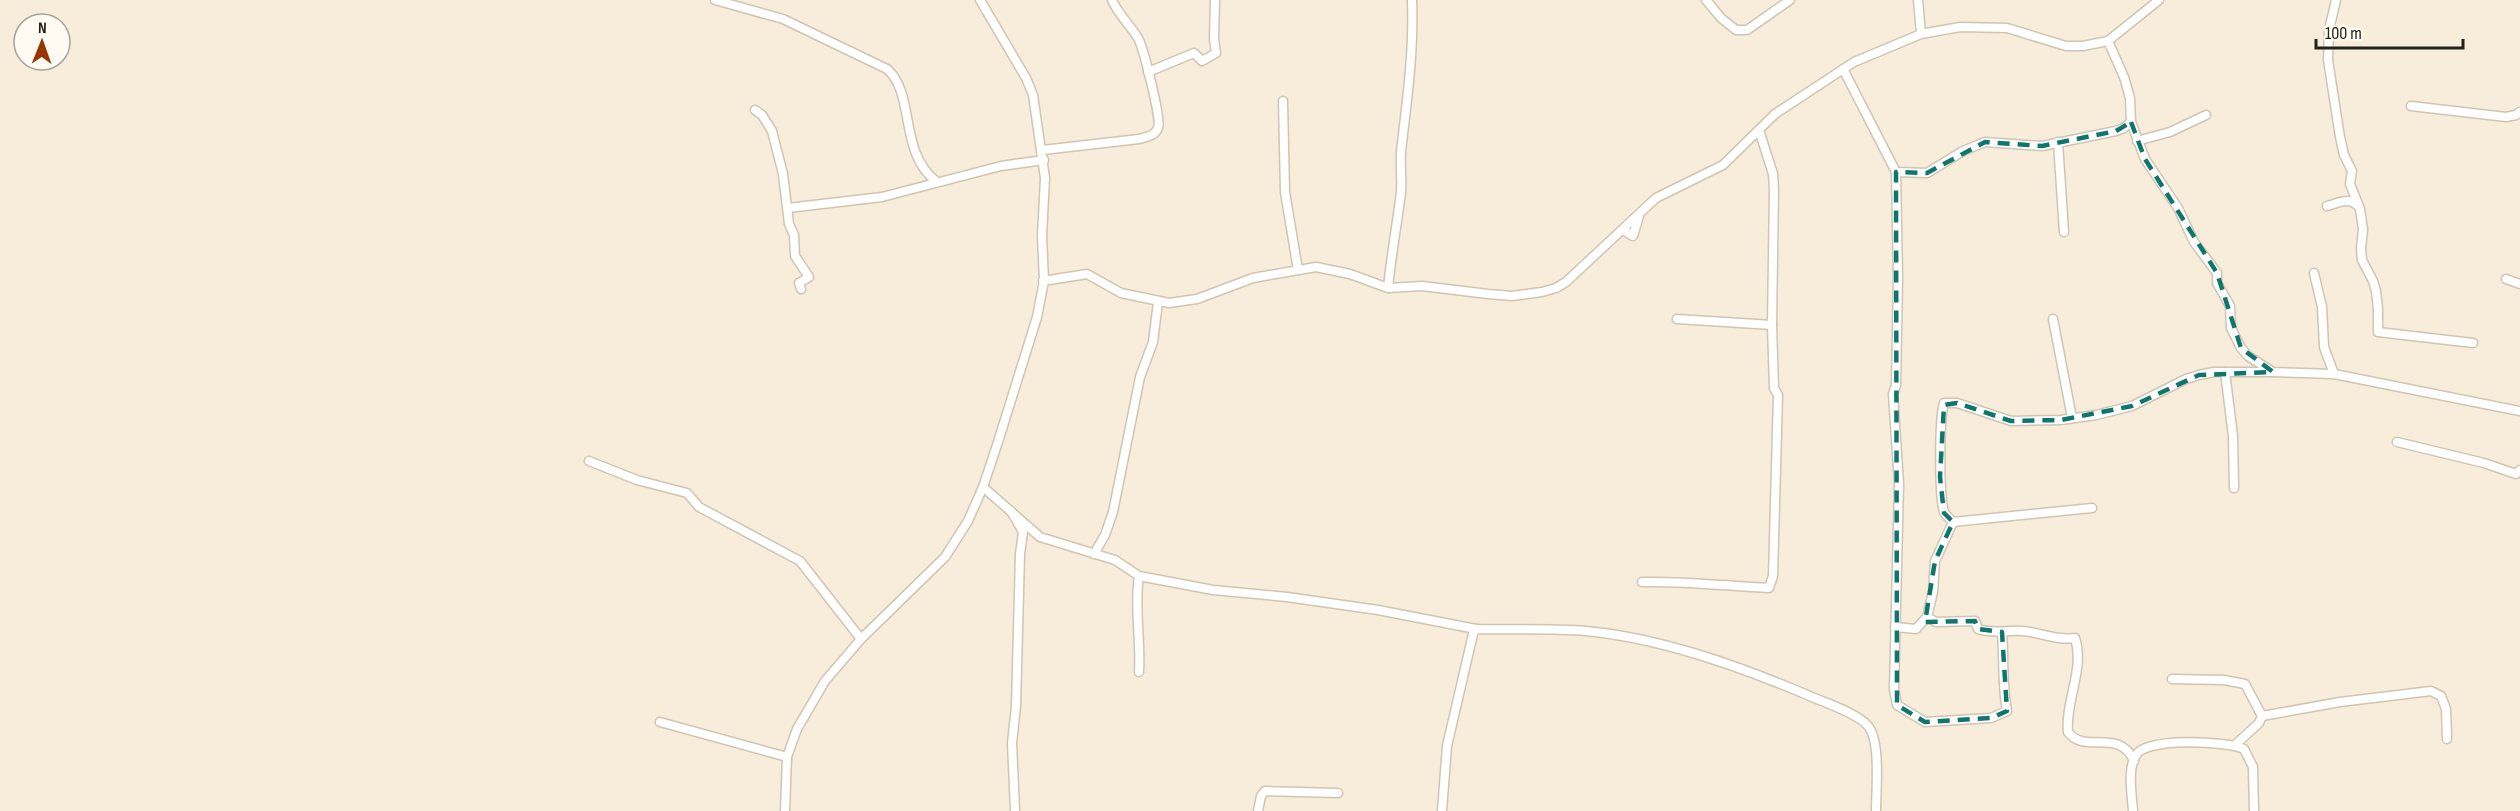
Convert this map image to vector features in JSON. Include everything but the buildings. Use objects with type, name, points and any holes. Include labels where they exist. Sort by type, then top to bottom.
[{"type":"street","points":[[715,0],[783,19],[887,69],[901,93],[917,155],[927,175],[937,182]]},
{"type":"street","points":[[785,811],[787,757],[797,729],[825,681],[861,639],[945,557],[968,520],[983,487],[1017,387],[1037,316],[1043,281],[1043,155],[1033,95],[1026,78],[980,0]]},
{"type":"street","points":[[788,208],[882,197],[1043,155],[1151,135],[1158,130],[1160,125],[1139,40],[1112,0]]},
{"type":"street","points":[[1148,72],[1194,53],[1202,61],[1216,53],[1215,0]]},
{"type":"street","points":[[1388,288],[1391,251],[1401,191],[1401,153],[1409,104],[1414,39],[1412,0]]},
{"type":"street","points":[[1706,0],[1721,18],[1736,30],[1747,30],[1790,0]]},
{"type":"street","points":[[1918,0],[1922,33]]},
{"type":"street","points":[[1043,281],[1087,274],[1121,293],[1158,302],[1197,299],[1253,278],[1316,267],[1332,269],[1388,288],[1422,286],[1512,296],[1542,292],[1566,282],[1623,230],[1633,236],[1640,214],[1656,198],[1723,165],[1775,114],[1843,69],[1885,48],[1922,33],[1960,27],[2007,28],[2066,46],[2083,46],[2108,41],[2159,0]]},
{"type":"street","points":[[2336,0],[2330,30],[2328,60],[2340,137],[2344,155],[2352,171],[2350,184],[2361,209],[2363,229],[2361,254],[2376,291],[2379,309],[2378,332],[2473,343]]},
{"type":"street","points":[[2108,41],[2124,76],[2130,98],[2131,122],[2145,159],[2178,208],[2194,242],[2217,273],[2217,283],[2230,306],[2231,328],[2241,348],[2248,356],[2273,372]]},
{"type":"street","points":[[1843,69],[1896,172],[1898,290],[1896,385],[1893,394],[1899,484],[1894,689],[1897,705],[1926,722],[1991,718],[2007,711],[2003,690],[2005,668],[2002,632]]},
{"type":"street","points":[[1283,101],[1285,192],[1298,270]]},
{"type":"street","points":[[2411,106],[2476,115],[2506,117],[2519,114]]},
{"type":"street","points":[[755,110],[762,115],[772,131],[788,208],[789,224],[794,235],[795,255],[809,277],[799,283],[801,289]]},
{"type":"street","points":[[2137,141],[2170,132],[2206,115]]},
{"type":"street","points":[[1896,172],[1927,173],[1963,151],[1985,142],[2042,146],[2116,131],[2131,122]]},
{"type":"street","points":[[1642,582],[1687,581],[1769,588],[1773,576],[1778,395],[1774,388],[1772,325],[1774,190],[1773,174],[1759,130]]},
{"type":"street","points":[[2058,142],[2064,232]]},
{"type":"street","points":[[2327,206],[2344,200],[2354,203],[2361,209]]},
{"type":"street","points":[[2314,273],[2322,307],[2324,347],[2334,374]]},
{"type":"street","points":[[2506,279],[2520,284]]},
{"type":"street","points":[[1094,554],[1105,535],[1113,512],[1140,377],[1153,342],[1158,302]]},
{"type":"street","points":[[1677,319],[1772,325]]},
{"type":"street","points":[[2053,319],[2072,418]]},
{"type":"street","points":[[2225,372],[2233,436],[2234,488]]},
{"type":"street","points":[[1953,522],[1944,513],[1940,477],[1942,437],[1940,417],[1944,403],[1957,402],[2011,421],[2072,418],[2132,406],[2186,378],[2225,372],[2273,372],[2334,374],[2520,411]]},
{"type":"street","points":[[2397,442],[2484,463],[2516,474],[2520,470]]},
{"type":"street","points":[[589,461],[637,480],[687,493],[699,507],[800,561],[861,639]]},
{"type":"street","points":[[983,487],[1040,537],[1126,566],[1139,576],[1213,590],[1287,597],[1378,610],[1476,629],[1584,631],[1652,642],[1720,661],[1840,709],[1867,724],[1875,751],[1876,811]]},
{"type":"street","points":[[1953,522],[2092,508]]},
{"type":"street","points":[[1011,511],[1023,532],[1020,554],[1016,706],[1012,743],[1015,811]]},
{"type":"street","points":[[1895,627],[1916,628],[1927,617],[1933,592],[1935,561],[1953,522]]},
{"type":"street","points":[[1139,576],[1137,591],[1139,672]]},
{"type":"street","points":[[1927,617],[1936,622],[1975,621],[1978,629],[1986,632],[2023,631],[2064,640],[2074,638],[2078,658],[2067,721],[2068,732],[2077,740],[2119,744],[2129,751],[2134,761]]},
{"type":"street","points":[[1442,811],[1447,746],[1476,629]]},
{"type":"street","points":[[2172,680],[2224,680],[2245,684],[2262,716]]},
{"type":"street","points":[[2262,716],[2340,702],[2431,691],[2441,696],[2446,709],[2447,739]]},
{"type":"street","points":[[2235,745],[2259,723],[2262,716]]},
{"type":"street","points":[[660,722],[787,757]]},
{"type":"street","points":[[2133,811],[2134,761],[2137,753],[2153,745],[2235,745],[2244,749],[2253,767],[2254,811]]},
{"type":"street","points":[[1258,811],[1261,795],[1265,791],[1338,793]]},
{"type":"highlighted area","points":[[2131,122],[2145,159],[2217,273],[2241,348],[2273,372],[2199,375],[2132,406],[2061,420],[2011,421],[1957,403],[1944,405],[1940,477],[1944,513],[1953,522],[1935,561],[1925,622],[1975,621],[1978,629],[2002,632],[2007,711],[1991,718],[1925,722],[1897,705],[1896,172],[1927,173],[1985,142],[2042,146],[2116,131]]}]
